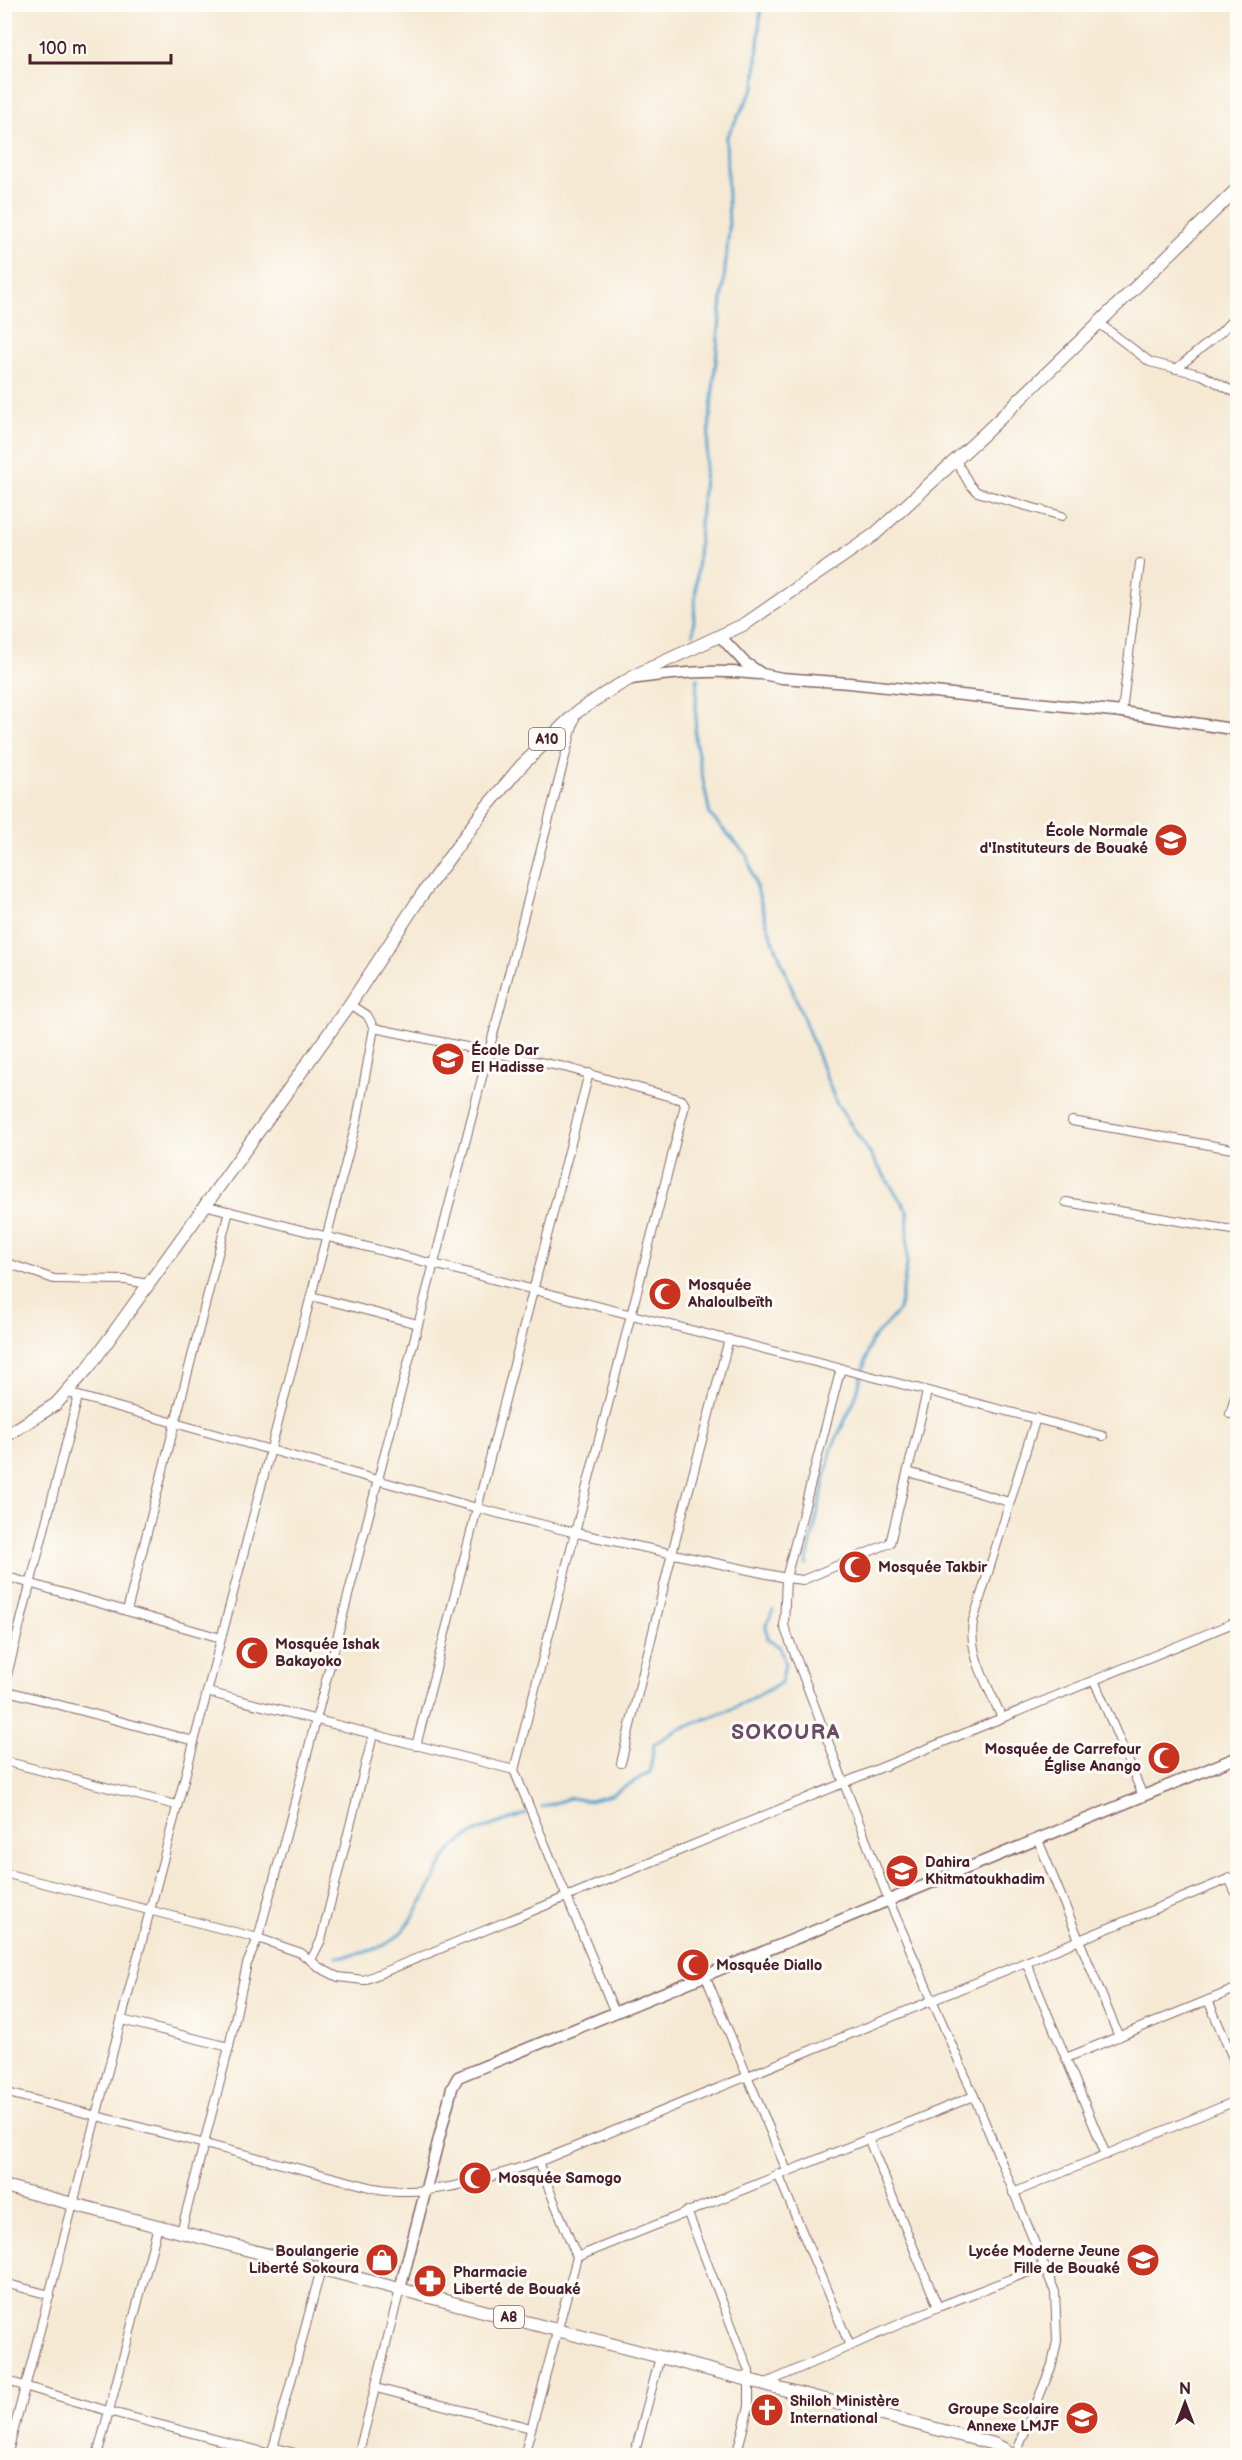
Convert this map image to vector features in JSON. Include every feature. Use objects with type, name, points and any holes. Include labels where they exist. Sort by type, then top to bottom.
[{"type":"main road","name":"A10","points":[[4,1437],[73,1395],[148,1284],[350,1004],[421,896],[495,796],[528,759],[577,712],[628,680],[720,636],[789,596],[875,534],[956,461],[1100,324],[1238,188]]},
{"type":"main road","name":"A8","points":[[4,2186],[994,2444],[1004,2449],[1010,2456]]},
{"type":"street","points":[[1176,369],[1220,333],[1238,314]]},
{"type":"street","points":[[1100,324],[1150,362],[1202,375],[1238,394]]},
{"type":"street","points":[[956,461],[970,485],[977,492],[1062,516]]},
{"type":"street","points":[[1122,712],[1140,563]]},
{"type":"street","points":[[720,636],[744,662],[762,674]]},
{"type":"street","points":[[628,680],[680,672],[724,670],[1122,712],[1238,730]]},
{"type":"street","points":[[181,2232],[229,2047],[247,1964],[258,1938],[577,712]]},
{"type":"street","points":[[7,2456],[176,1805],[272,1452],[357,1120],[374,1028],[367,1015],[350,1004]]},
{"type":"street","points":[[374,1028],[488,1050],[589,1073],[682,1100],[685,1105],[514,1770],[615,2013]]},
{"type":"street","points":[[416,1746],[589,1073]]},
{"type":"street","points":[[1072,1121],[1238,1150]]},
{"type":"street","points":[[1066,1202],[1238,1231]]},
{"type":"street","points":[[204,1205],[1103,1436]]},
{"type":"street","points":[[127,1611],[229,1211]]},
{"type":"street","points":[[4,1262],[54,1279],[126,1280],[148,1284]]},
{"type":"street","points":[[311,1296],[418,1324]]},
{"type":"street","points":[[621,1763],[672,1552],[729,1339]]},
{"type":"street","points":[[841,1368],[786,1578],[784,1626],[842,1784],[889,1901],[974,2096],[1056,2300],[1057,2341],[1052,2365],[1016,2456]]},
{"type":"street","points":[[1230,1414],[1238,1386]]},
{"type":"street","points":[[194,1741],[4,1688],[73,1395],[477,1508],[576,1533],[803,1580],[890,1543],[927,1392]]},
{"type":"street","points":[[1002,1718],[973,1651],[971,1636],[1009,1502],[1036,1418]]},
{"type":"street","points":[[908,1472],[1009,1502]]},
{"type":"street","points":[[4,1576],[221,1638]]},
{"type":"street","points":[[4,1873],[258,1938],[301,1953],[338,1977],[364,1980],[1238,1621]]},
{"type":"street","points":[[1094,1680],[1143,1796]]},
{"type":"street","points":[[207,1692],[514,1770]]},
{"type":"street","points":[[311,1960],[321,1940],[373,1735]]},
{"type":"street","points":[[358,2456],[424,2192],[452,2088],[458,2077],[1238,1757]]},
{"type":"street","points":[[4,1761],[176,1805]]},
{"type":"street","points":[[1038,1840],[1119,2037]]},
{"type":"street","points":[[4,2092],[374,2188],[400,2193],[424,2192],[484,2179],[538,2162],[1233,1876],[1238,1898]]},
{"type":"street","points":[[1026,1962],[1106,2155]]},
{"type":"street","points":[[705,1975],[787,2171]]},
{"type":"street","points":[[1066,2058],[1238,1988]]},
{"type":"street","points":[[1208,2000],[1238,2070]]},
{"type":"street","points":[[122,2020],[229,2047]]},
{"type":"street","points":[[577,2257],[974,2096]]},
{"type":"street","points":[[1013,2193],[1238,2100]]},
{"type":"street","points":[[868,2138],[938,2307]]},
{"type":"street","points":[[524,2456],[577,2257],[538,2162]]},
{"type":"street","points":[[778,2174],[850,2346]]},
{"type":"street","points":[[687,2211],[746,2358],[751,2380],[749,2406],[736,2456]]},
{"type":"street","points":[[97,2456],[158,2226]]},
{"type":"street","points":[[764,2384],[938,2307],[1044,2266]]},
{"type":"street","points":[[272,2452],[321,2270]]},
{"type":"street","points":[[4,2283],[50,2295]]},
{"type":"street","points":[[634,2456],[660,2357]]},
{"type":"street","points":[[4,2380],[108,2411],[272,2452],[305,2456]]},
{"type":"street","points":[[376,2388],[531,2428]]},
{"type":"waterway","points":[[693,634],[701,510],[729,229],[726,138],[755,86],[761,4]]},
{"type":"waterway","points":[[697,678],[695,739],[710,815],[747,855],[768,927],[836,1102],[908,1212],[907,1265],[899,1310],[871,1341],[855,1399],[832,1448],[806,1565]]},
{"type":"waterway","points":[[542,1807],[570,1798],[590,1801],[611,1795],[650,1772],[654,1744],[679,1729],[734,1708],[781,1683],[785,1664],[780,1647],[768,1640],[766,1626],[773,1610]]},
{"type":"waterway","points":[[337,1957],[358,1954],[388,1943],[407,1926],[452,1849],[469,1836],[526,1814]]},
{"type":"place","name":"École Normale d'Instituteurs de Bouaké","points":[[1171,840]]},
{"type":"place","name":"École Dar El Hadisse","points":[[448,1059]]},
{"type":"place","name":"Mosquée Ahaloulbeïth","points":[[665,1294]]},
{"type":"place","name":"Mosquée Takbir","points":[[855,1567]]},
{"type":"place","name":"Mosquée Ishak Bakayoko","points":[[252,1653]]},
{"type":"place","name":"Mosquée de Carrefour Église Anango","points":[[1164,1758]]},
{"type":"place","name":"Dahira Khitmatoukhadim","points":[[902,1871]]},
{"type":"place","name":"Mosquée Diallo","points":[[693,1965]]},
{"type":"place","name":"Mosquée Samogo","points":[[475,2178]]},
{"type":"place","name":"Boulangerie Liberté Sokoura","points":[[382,2260]]},
{"type":"place","name":"Lycée Moderne Jeune Fille de Bouaké","points":[[1143,2260]]},
{"type":"place","name":"Pharmacie Liberté de Bouaké","points":[[430,2281]]},
{"type":"place","name":"Shiloh Ministère International","points":[[767,2410]]},
{"type":"place","name":"Groupe Scolaire Annexe LMJF","points":[[1082,2418]]},
{"type":"district","name":"SOKOURA","points":[[786,1732]]}]
